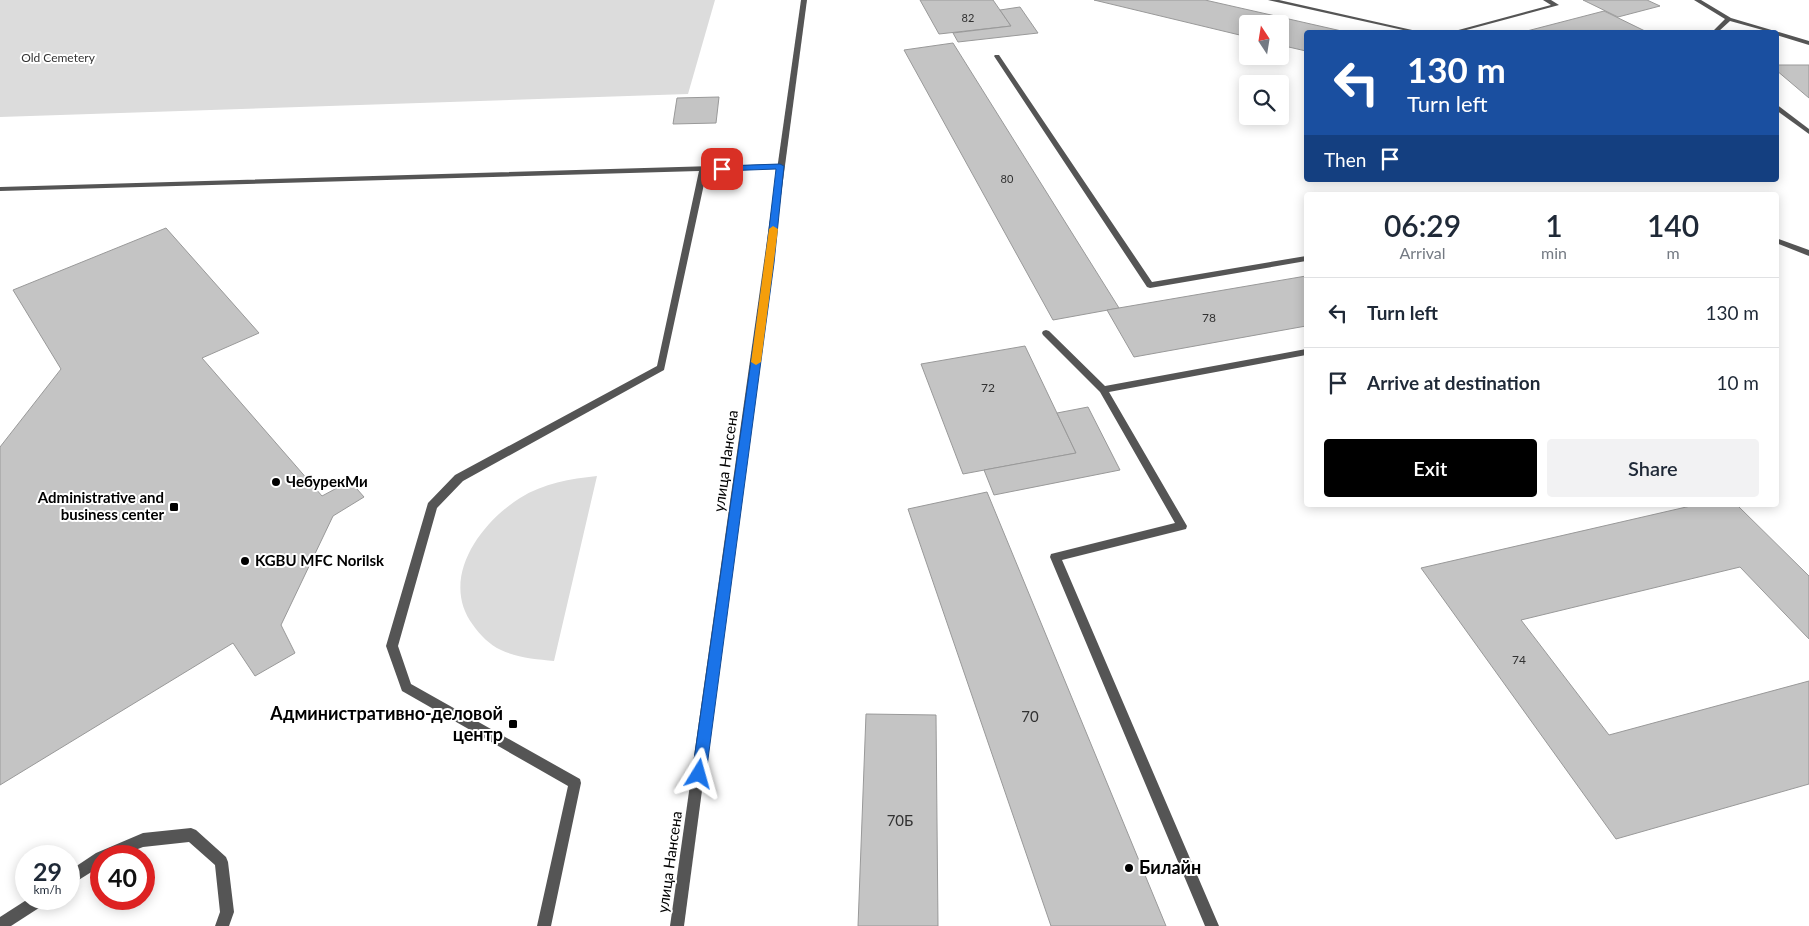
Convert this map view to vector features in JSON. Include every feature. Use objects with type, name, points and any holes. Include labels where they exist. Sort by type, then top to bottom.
[{"type":"street","name":"улица Нансена","points":[[677,926],[804,0]]},
{"type":"street","points":[[1270,0],[1409,30]]},
{"type":"street","points":[[1462,30],[1556,5],[1546,0]]},
{"type":"street","points":[[1697,0],[1729,19],[1766,30]]},
{"type":"street","points":[[1717,30],[1729,19]]},
{"type":"street","points":[[1779,34],[1809,43]]},
{"type":"street","points":[[997,56],[1150,285],[1304,259]]},
{"type":"street","points":[[1779,108],[1809,132]]},
{"type":"street","points":[[0,189],[703,170],[780,166]]},
{"type":"street","points":[[544,926],[575,783],[406,687],[392,646],[432,506],[459,478],[661,368],[703,170]]},
{"type":"street","points":[[1779,241],[1809,252]]},
{"type":"street","points":[[1046,333],[1103,390],[1182,526],[1055,557],[1212,926]]},
{"type":"street","points":[[1103,390],[1304,352]]},
{"type":"street","points":[[131,845],[143,840],[191,835],[221,862],[227,912],[222,926]]},
{"type":"street","points":[[0,925],[23,910]]},
{"type":"green space","name":"Old Cemetery","points":[[0,0],[715,0],[688,94],[0,117]]},
{"type":"green space","points":[[597,476],[554,661],[520,656],[497,648],[489,643],[473,625],[464,607],[460,589],[462,571],[469,554],[491,522],[520,498],[557,482]]},
{"type":"building","points":[[920,0],[993,0],[1011,26],[939,34]]},
{"type":"building","points":[[1094,0],[1205,0],[1271,15],[1239,15],[1239,35]]},
{"type":"building","points":[[1583,0],[1647,0],[1660,6],[1618,17]]},
{"type":"building","points":[[1020,7],[1038,33],[958,42],[953,33],[1011,26],[1000,10]]},
{"type":"building","points":[[1604,11],[1643,30],[1531,30]]},
{"type":"building","points":[[1289,19],[1337,30],[1304,30],[1304,51],[1289,47]]},
{"type":"building","points":[[953,43],[1119,308],[1053,320],[904,50]]},
{"type":"building","points":[[1779,65],[1809,65],[1809,98],[1779,73]]},
{"type":"building","points":[[719,97],[716,123],[673,124],[677,98]]},
{"type":"building","name":"Administrative and business center","points":[[166,228],[259,333],[202,358],[322,496],[350,481],[364,497],[333,516],[281,625],[295,653],[255,676],[233,643],[0,785],[0,447],[61,369],[13,290]]},
{"type":"building","points":[[1304,276],[1304,326],[1134,357],[1107,310]]},
{"type":"building","points":[[1025,346],[1076,453],[963,474],[921,364]]},
{"type":"building","points":[[1088,407],[1120,470],[994,495],[984,470],[1076,453],[1057,413]]},
{"type":"building","points":[[987,492],[1166,926],[1051,926],[908,509]]},
{"type":"building","points":[[1686,507],[1739,507],[1809,576],[1809,639],[1740,567],[1521,620],[1609,735],[1809,681],[1809,784],[1616,839],[1421,568]]},
{"type":"building","points":[[866,714],[936,715],[938,926],[858,926]]},
{"type":"slow traffic","points":[[756,362],[773,229]]},
{"type":"place","name":"ЧебурекМи","points":[[276,482]]},
{"type":"place","name":"Administrative and business center","points":[[174,507]]},
{"type":"place","name":"KGBU MFC Norilsk","points":[[245,561]]},
{"type":"place","name":"Административно-деловой центр","points":[[513,724]]},
{"type":"place","name":"Билайн","points":[[1129,868]]},
{"type":"route","points":[[699,774],[770,263],[780,166],[722,169]]}]
